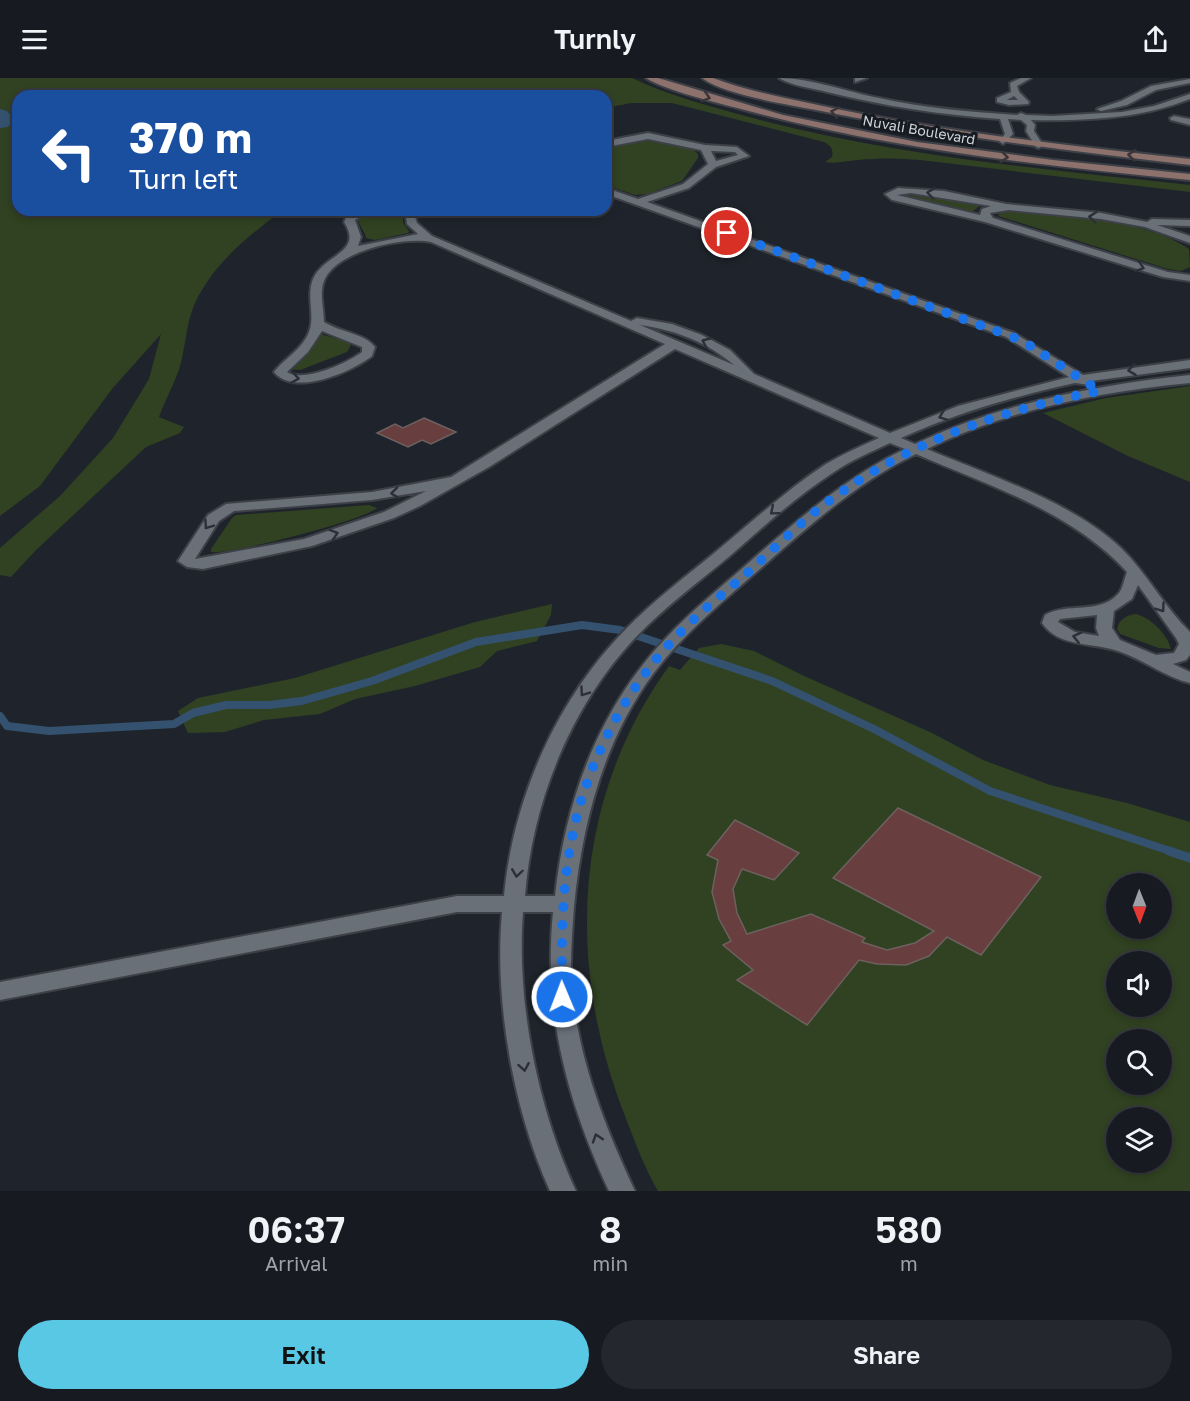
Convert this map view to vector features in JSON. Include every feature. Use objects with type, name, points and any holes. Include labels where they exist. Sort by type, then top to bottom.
[{"type":"main road","name":"Nuvali Boulevard","points":[[650,78],[752,110],[900,142],[1008,158],[1190,177]]},
{"type":"main road","name":"Nuvali Boulevard","points":[[706,78],[735,88],[855,116],[1004,141],[1190,162]]},
{"type":"street","points":[[783,78],[897,106],[1005,117],[1075,118],[1123,115],[1170,106],[1190,96]]},
{"type":"street","points":[[1015,93],[1013,85],[1027,78]]},
{"type":"street","points":[[1023,117],[1111,107],[1154,88],[1190,81]]},
{"type":"street","points":[[1004,141],[1009,134],[1004,123],[1005,117]]},
{"type":"street","points":[[1023,117],[1031,125],[1030,131],[1039,145]]},
{"type":"street","points":[[1174,118],[1190,122]]},
{"type":"street","points":[[612,143],[648,136],[705,148],[737,150],[745,156],[713,165],[686,186],[639,202]]},
{"type":"street","points":[[705,148],[713,165]]},
{"type":"street","points":[[1190,223],[1125,220],[1009,207],[915,191],[895,191],[890,194],[895,198],[989,220],[1167,275],[1190,278]]},
{"type":"street","points":[[612,193],[999,331],[1024,342],[1100,391]]},
{"type":"street","points":[[989,220],[985,217],[985,211],[993,207],[1009,207]]},
{"type":"street","points":[[318,323],[329,330],[366,344],[369,347],[368,353],[360,360],[310,378],[295,380],[287,377],[280,372],[303,351],[318,323],[316,287],[328,267],[355,244],[357,232],[349,222],[350,218],[354,216]]},
{"type":"street","points":[[411,216],[412,224],[428,238],[891,437],[1086,525],[1120,554],[1187,639],[1184,654],[1176,658],[1156,660]]},
{"type":"street","points":[[1125,220],[1152,226],[1190,240]]},
{"type":"street","points":[[347,253],[411,237],[428,238]]},
{"type":"street","points":[[614,318],[667,326],[723,349],[739,362],[751,377]]},
{"type":"street","points":[[452,481],[407,491],[362,497],[231,507],[213,518],[186,561],[192,564],[220,562],[307,543],[389,515],[484,464],[674,344]]},
{"type":"street","points":[[563,1191],[549,1162],[526,1076],[512,999],[513,903],[527,819],[538,780],[556,739],[576,704],[620,646],[643,622],[797,492],[831,467],[891,437],[958,410],[1009,394],[1081,378],[1190,364]]},
{"type":"street","points":[[622,1191],[602,1150],[575,1069],[562,997],[561,944],[567,869],[573,833],[586,786],[601,748],[620,712],[658,658],[679,633],[828,502],[863,478],[917,449],[983,422],[1030,407],[1100,391],[1190,379]]},
{"type":"street","points":[[1134,573],[1126,596],[1107,609],[1056,615],[1051,618],[1050,623],[1059,632],[1114,644],[1156,660],[1190,678]]},
{"type":"street","points":[[1107,609],[1102,619],[1104,634],[1114,644]]},
{"type":"street","points":[[0,992],[457,904],[564,904]]},
{"type":"street","points":[[0,981],[62,979]]},
{"type":"green space","points":[[0,78],[632,78],[719,109],[858,142],[968,160],[1190,185],[1190,192],[912,159],[825,162],[832,157],[832,150],[824,142],[672,103],[631,103],[612,107],[612,90],[12,90],[12,216],[275,216],[233,251],[212,275],[195,303],[180,366],[159,417],[184,427],[180,433],[146,447],[35,551],[11,577],[0,575],[0,548],[60,496],[113,438],[149,379],[161,334],[112,389],[40,486],[0,516]]},
{"type":"green space","points":[[640,140],[663,141],[693,150],[698,154],[698,158],[682,181],[647,194],[635,195],[612,187],[612,146]]},
{"type":"green space","points":[[903,194],[923,195],[981,205],[967,212]]},
{"type":"green space","points":[[1000,212],[1101,220],[1149,231],[1189,249],[1190,267],[1181,271],[1168,269],[998,216]]},
{"type":"green space","points":[[361,216],[403,216],[403,223],[409,231],[375,240],[366,238],[358,218]]},
{"type":"green space","points":[[320,334],[348,342],[351,345],[347,352],[300,370],[286,369]]},
{"type":"green space","points":[[1190,386],[1190,482],[1128,456],[1043,413],[1106,398]]},
{"type":"green space","points":[[369,505],[377,508],[324,528],[268,543],[211,552],[236,515]]},
{"type":"green space","points":[[552,604],[551,615],[537,641],[497,651],[480,667],[415,686],[355,699],[320,714],[264,720],[225,732],[188,733],[178,711],[198,698],[295,678],[475,622]]},
{"type":"green space","points":[[1136,614],[1158,627],[1171,649],[1159,648],[1120,634],[1117,629],[1122,620]]},
{"type":"green space","points":[[721,644],[754,651],[932,733],[983,760],[1050,785],[1127,803],[1190,822],[1190,1191],[658,1191],[636,1145],[606,1059],[593,1001],[587,943],[588,885],[597,827],[613,772],[637,718],[669,666],[680,670],[699,648]]},
{"type":"building","points":[[424,418],[456,432],[431,444],[422,440],[408,447],[377,433],[395,424],[403,428]]},
{"type":"building","points":[[898,808],[1041,877],[981,955],[947,937],[929,956],[906,965],[877,964],[859,960],[807,1025],[737,980],[753,970],[723,945],[731,941],[719,919],[712,892],[718,860],[707,855],[735,820],[799,853],[774,880],[742,869],[733,889],[737,913],[747,934],[811,914],[865,938],[862,942],[887,950],[915,943],[934,931],[833,878]]},
{"type":"waterway","points":[[0,115],[3,119],[0,122]]},
{"type":"waterway","points":[[0,716],[7,726],[49,731],[174,724],[193,713],[226,705],[269,705],[302,701],[372,681],[476,642],[582,625],[620,630],[772,681],[874,729],[990,791],[1173,852]]},
{"type":"waterway","points":[[1169,851],[1190,858]]},
{"type":"route","points":[[562,997],[561,944],[567,869],[575,822],[586,786],[601,748],[620,712],[645,673],[679,633],[828,502],[899,457],[935,440],[983,422],[1030,407],[1100,391],[1024,342],[989,327],[727,233]]}]
